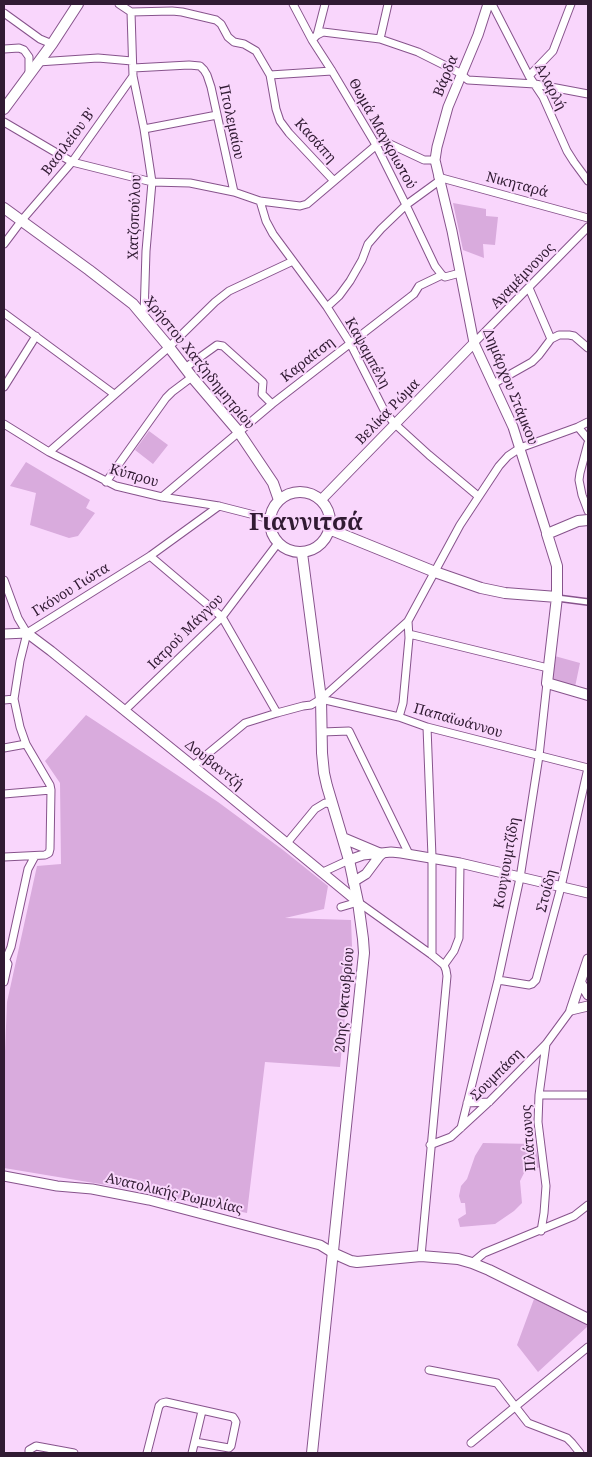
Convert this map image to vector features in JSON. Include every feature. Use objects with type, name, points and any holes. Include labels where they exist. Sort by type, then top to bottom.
[{"type":"main road","points":[[4,110],[52,44],[78,4]]},
{"type":"main road","name":"Χρήστου Χατζηδημητρίου","points":[[4,208],[122,295],[144,316],[238,431],[274,483],[279,500]]},
{"type":"main road","points":[[298,492],[311,494],[321,500],[329,514],[330,529],[322,543],[310,551],[302,553],[292,552],[278,543],[271,532],[270,519],[273,508],[279,500],[291,493],[298,492]]},
{"type":"main road","points":[[547,534],[578,521],[588,520]]},
{"type":"main road","points":[[330,529],[435,572],[489,590],[556,598]]},
{"type":"main road","name":"Κουγιουμτζίδη","points":[[547,534],[557,566],[556,598],[547,683]]},
{"type":"main road","name":"20ης Οκτωβρίου","points":[[302,553],[321,699],[324,772],[343,838],[358,902],[363,939],[363,967],[312,1453]]},
{"type":"main road","points":[[547,683],[588,695]]},
{"type":"main road","points":[[343,838],[381,854]]},
{"type":"main road","points":[[333,1253],[357,1262],[421,1256],[451,1258],[472,1263],[588,1319]]},
{"type":"street","points":[[38,62],[98,58],[132,64],[131,12],[119,4]]},
{"type":"street","points":[[182,12],[187,4]]},
{"type":"street","name":"Θωμά Μαγκριωτού","points":[[293,4],[315,37],[332,71],[376,145],[435,266],[443,276]]},
{"type":"street","points":[[315,37],[325,4]]},
{"type":"street","points":[[380,39],[388,4]]},
{"type":"street","name":"Βάρδα","points":[[435,160],[443,124],[460,75],[478,36],[488,4]]},
{"type":"street","name":"Αλαρλή","points":[[492,4],[529,76],[548,108],[567,151],[588,181]]},
{"type":"street","points":[[529,76],[552,51],[571,4]]},
{"type":"street","name":"Κασάπη","points":[[131,12],[182,12],[219,22],[228,37],[234,42],[244,44],[256,51],[270,75],[280,121],[334,181]]},
{"type":"street","points":[[4,13],[40,39],[52,44]]},
{"type":"street","points":[[315,37],[322,32],[380,39],[418,52],[458,72],[468,80],[535,84],[588,94]]},
{"type":"street","points":[[4,49],[20,48],[24,50],[29,57],[29,74]]},
{"type":"street","name":"Χατζοπούλου","points":[[132,64],[152,182],[146,251],[144,316]]},
{"type":"street","name":"Πτολεμαίου","points":[[132,64],[200,66],[207,75],[211,87],[234,192]]},
{"type":"street","points":[[270,75],[332,71]]},
{"type":"street","name":"Βασιλείου Β'","points":[[4,244],[72,162],[133,76]]},
{"type":"street","points":[[144,129],[217,115]]},
{"type":"street","points":[[4,122],[72,162],[152,182],[190,183],[234,192],[260,201],[304,206],[380,142],[385,142],[424,160],[435,160]]},
{"type":"street","name":"Δημάρχου Στάμκου","points":[[435,160],[452,231],[474,343],[513,428],[547,534]]},
{"type":"street","points":[[326,307],[339,296],[350,281],[362,260],[368,244],[406,205],[439,181],[438,177]]},
{"type":"street","name":"Νικηταρά","points":[[438,177],[588,218]]},
{"type":"street","name":"Καψαμπέλη","points":[[260,201],[266,221],[273,234],[350,343],[385,412],[395,424],[478,496]]},
{"type":"street","name":"Αγαμέμνονος","points":[[474,343],[588,227]]},
{"type":"street","points":[[49,452],[169,347],[215,302],[229,291],[244,282],[293,261]]},
{"type":"street","name":"Καραίτση","points":[[162,497],[238,431],[414,294],[420,286],[443,276],[460,273]]},
{"type":"street","points":[[529,288],[551,339]]},
{"type":"street","points":[[4,313],[114,394]]},
{"type":"street","points":[[493,384],[532,362],[540,355],[551,339],[560,335],[574,336],[588,348]]},
{"type":"street","points":[[4,387],[36,336]]},
{"type":"street","name":"Βελίκα Ρώμα","points":[[321,500],[474,343]]},
{"type":"street","points":[[186,368],[217,345],[223,346],[263,382],[262,394],[272,404]]},
{"type":"street","points":[[106,482],[166,398],[192,377]]},
{"type":"street","points":[[193,766],[245,723],[311,705],[321,699],[408,621],[460,525],[478,496],[500,466],[514,451],[588,422]]},
{"type":"street","name":"Κύπρου","points":[[4,424],[49,452],[106,482],[124,489],[219,506],[270,519]]},
{"type":"street","points":[[578,427],[588,441],[579,480],[588,511]]},
{"type":"street","name":"Γκόνου Γιώτα","points":[[35,856],[45,855],[49,853],[50,849],[51,790],[48,781],[26,744],[14,699],[27,633],[150,556],[219,506]]},
{"type":"street","name":"Ιατρού Μάγγου","points":[[125,710],[222,618],[278,543]]},
{"type":"street","points":[[150,556],[222,618],[277,713]]},
{"type":"street","points":[[4,580],[18,618],[27,633],[4,634]]},
{"type":"street","points":[[556,598],[588,602]]},
{"type":"street","points":[[399,718],[403,703],[409,634],[408,621]]},
{"type":"street","name":"Δουβαντζή","points":[[27,633],[125,710],[358,902]]},
{"type":"street","points":[[409,634],[548,668]]},
{"type":"street","name":"Κουγιουμτζίδη","points":[[461,1128],[498,980],[520,878],[539,756],[547,683]]},
{"type":"street","points":[[4,700],[14,699]]},
{"type":"street","name":"Παπαϊωάννου","points":[[321,699],[588,768]]},
{"type":"street","points":[[427,727],[432,858],[432,955]]},
{"type":"street","points":[[322,732],[349,731],[409,854]]},
{"type":"street","points":[[4,748],[26,744]]},
{"type":"street","name":"Στοίδη","points":[[498,980],[529,985],[534,983],[561,887],[588,768]]},
{"type":"street","points":[[4,794],[51,790]]},
{"type":"street","points":[[287,843],[316,808],[325,803],[332,804]]},
{"type":"street","points":[[323,872],[363,855],[391,852],[460,863],[588,893]]},
{"type":"street","points":[[353,882],[366,874],[381,854]]},
{"type":"street","points":[[4,857],[35,856]]},
{"type":"street","points":[[4,982],[8,964],[5,958],[11,946],[28,869],[35,856]]},
{"type":"street","points":[[444,965],[454,951],[458,938],[460,863]]},
{"type":"street","points":[[341,907],[358,902],[432,955],[444,965],[447,976],[421,1256]]},
{"type":"street","points":[[571,1010],[588,959]]},
{"type":"street","points":[[581,983],[588,995]]},
{"type":"street","points":[[571,1010],[588,1006]]},
{"type":"street","name":"Σουμπάση","points":[[430,1145],[451,1137],[489,1102],[546,1044],[571,1010]]},
{"type":"street","name":"Πλάτωνος","points":[[540,1231],[544,1213],[546,1186],[538,1122],[539,1096],[546,1044]]},
{"type":"street","points":[[539,1096],[588,1095]]},
{"type":"street","points":[[467,1102],[489,1102]]},
{"type":"street","name":"Ανατολικής Ρωμυλίας","points":[[4,1176],[57,1186],[99,1190],[149,1200],[305,1240],[320,1245],[333,1253]]},
{"type":"street","points":[[472,1263],[484,1253],[574,1216],[588,1205]]},
{"type":"street","points":[[471,1443],[588,1347]]},
{"type":"street","points":[[430,1370],[496,1383],[528,1423],[567,1438],[580,1453]]},
{"type":"street","points":[[147,1453],[159,1406],[162,1403],[166,1402],[202,1410],[235,1420],[231,1446],[226,1448],[195,1442]]},
{"type":"street","points":[[192,1453],[202,1410]]},
{"type":"street","points":[[29,1453],[29,1450],[36,1446],[74,1453]]},
{"type":"shaded area","points":[[453,203],[486,209],[486,216],[498,217],[495,245],[483,244],[484,258],[463,250]]},
{"type":"shaded area","points":[[149,431],[168,445],[153,464],[135,450]]},
{"type":"shaded area","points":[[26,462],[90,500],[86,508],[95,513],[78,536],[69,538],[30,525],[36,493],[10,486]]},
{"type":"shaded area","points":[[551,655],[580,663],[575,687],[546,679]]},
{"type":"shaded area","points":[[86,715],[218,802],[328,886],[324,909],[285,918],[351,920],[352,946],[340,1067],[265,1062],[247,1213],[124,1188],[4,1168],[4,1076],[7,1002],[37,866],[61,864],[60,783],[45,761]]},
{"type":"shaded area","points":[[483,1143],[534,1144],[541,1167],[525,1171],[520,1181],[522,1203],[514,1211],[495,1224],[460,1227],[458,1219],[466,1214],[465,1203],[461,1203],[459,1196],[461,1186],[467,1179],[475,1156]]},
{"type":"shaded area","points":[[534,1299],[588,1324],[538,1372],[517,1345]]},
{"type":"district","name":"Γιαννιτσά","points":[[306,523]]}]
